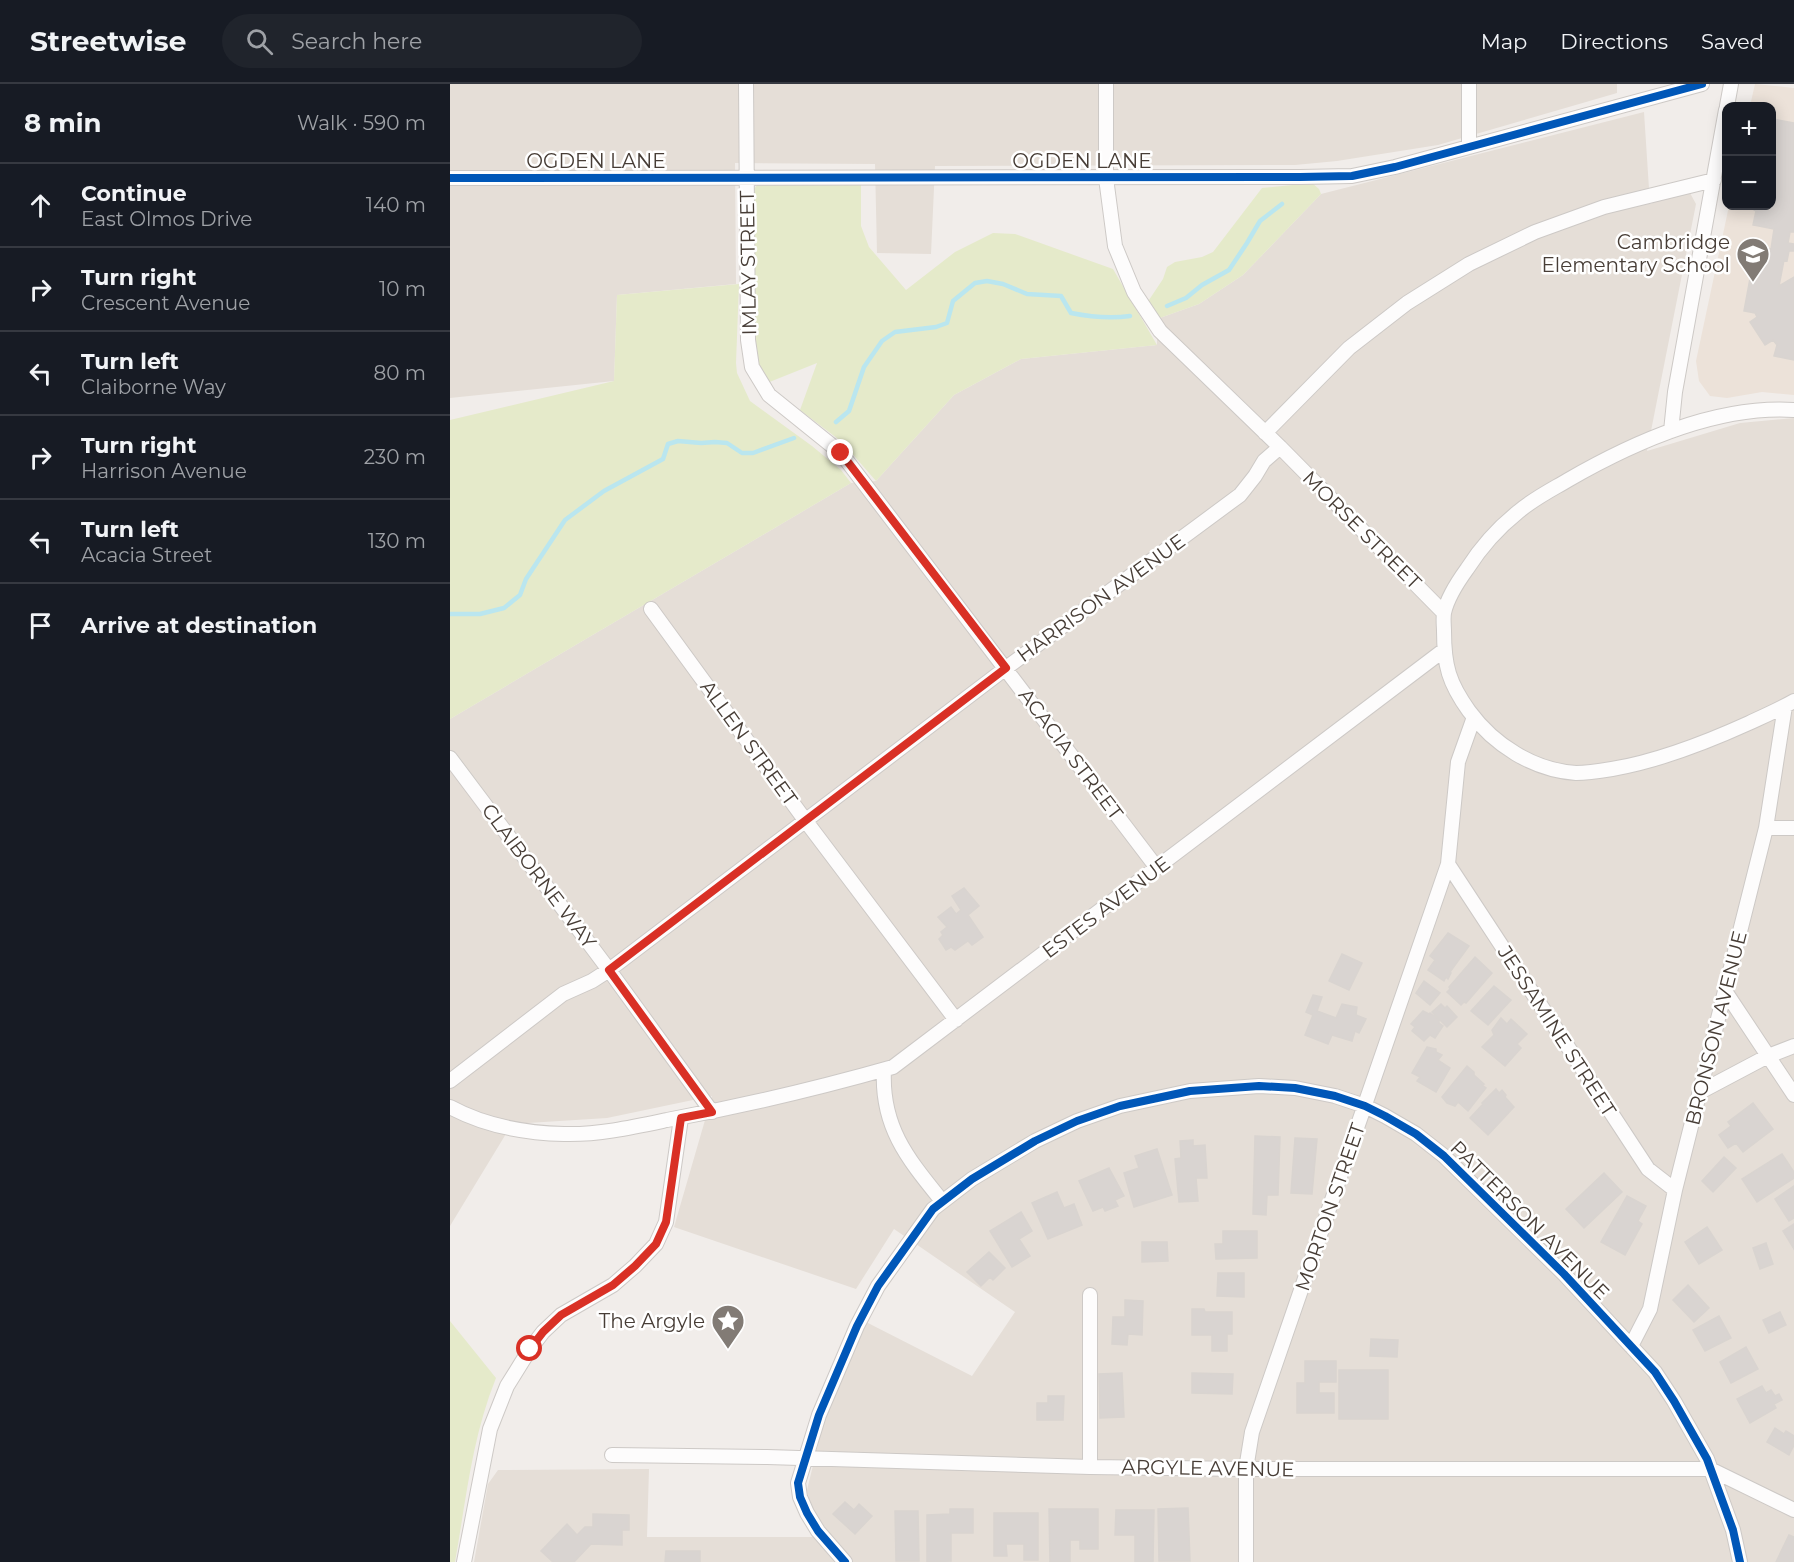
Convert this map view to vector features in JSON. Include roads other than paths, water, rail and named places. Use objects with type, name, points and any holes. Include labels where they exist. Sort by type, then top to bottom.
[{"type":"street","name":"IMLAY STREET","points":[[746,84],[748,339],[752,367],[769,395],[800,422]]},
{"type":"street","points":[[1106,84],[1106,178],[1115,246],[1134,292],[1160,331],[1266,433],[1348,348],[1407,303],[1469,264],[1535,232],[1605,207],[1714,180]]},
{"type":"street","points":[[1468,84],[1469,147]]},
{"type":"street","name":"OGDEN LANE","points":[[450,178],[1352,176],[1395,167],[1702,84]]},
{"type":"street","points":[[1728,102],[1731,84]]},
{"type":"street","points":[[1671,431],[1675,392],[1722,136]]},
{"type":"street","points":[[1790,704],[1721,735],[1656,759],[1622,767],[1577,773],[1551,768],[1521,758],[1502,745],[1474,717],[1451,683],[1444,650],[1444,613],[1458,581],[1474,559],[1495,533],[1519,510],[1605,459],[1671,431],[1738,412],[1794,410]]},
{"type":"street","name":"ACACIA STREET","points":[[800,422],[841,453],[1157,868]]},
{"type":"street","name":"MORSE STREET","points":[[1266,433],[1444,613]]},
{"type":"street","name":"HARRISON AVENUE","points":[[450,1081],[563,994],[592,981],[609,970],[1006,668],[1240,495],[1264,461],[1280,447]]},
{"type":"street","name":"ALLEN STREET","points":[[651,609],[805,820],[956,1020]]},
{"type":"street","name":"ESTES AVENUE","points":[[450,1107],[467,1116],[508,1128],[534,1133],[567,1134],[628,1128],[712,1112],[893,1067],[1444,650]]},
{"type":"street","name":"BRONSON AVENUE","points":[[1631,1346],[1650,1309],[1675,1190],[1766,828],[1790,704]]},
{"type":"street","name":"MORTON STREET","points":[[1246,1562],[1246,1469],[1252,1432],[1448,864],[1458,762],[1474,717]]},
{"type":"street","name":"CLAIBORNE WAY","points":[[450,758],[712,1112]]},
{"type":"street","points":[[1766,828],[1794,828]]},
{"type":"street","name":"JESSAMINE STREET","points":[[1448,864],[1648,1169],[1675,1190]]},
{"type":"street","points":[[1725,991],[1794,1095]]},
{"type":"street","points":[[1700,1092],[1768,1056],[1794,1046]]},
{"type":"street","points":[[884,1070],[883,1088],[886,1111],[898,1140],[919,1173],[942,1201]]},
{"type":"street","name":"PATTERSON AVENUE","points":[[844,1562],[818,1531],[807,1513],[800,1497],[798,1483],[819,1415],[857,1326],[878,1286],[933,1209],[972,1179],[1035,1141],[1077,1121],[1120,1106],[1190,1091],[1259,1086],[1305,1090],[1335,1096],[1365,1106],[1416,1134],[1444,1156],[1564,1274],[1655,1372],[1674,1401],[1710,1469],[1733,1530],[1740,1562]]},
{"type":"street","points":[[464,1562],[490,1429],[507,1386],[543,1332],[561,1315],[613,1285],[656,1244],[666,1222],[681,1118]]},
{"type":"street","points":[[1090,1295],[1090,1467]]},
{"type":"street","name":"ARGYLE AVENUE","points":[[612,1455],[1246,1469],[1710,1469],[1794,1510]]},
{"type":"waterway","points":[[1167,306],[1186,298],[1202,285],[1229,270],[1260,221],[1282,204]]},
{"type":"waterway","points":[[836,422],[849,411],[864,367],[882,341],[895,332],[936,327],[947,323],[953,301],[975,283],[987,281],[1003,284],[1027,294],[1061,296],[1071,313],[1100,317],[1130,316]]},
{"type":"waterway","points":[[450,614],[480,614],[504,608],[520,595],[526,579],[565,520],[604,491],[663,459],[668,444],[678,441],[727,443],[742,453],[753,453],[794,438]]},
{"type":"place","name":"Cambridge Elementary School","points":[[1753,283]]},
{"type":"place","name":"The Argyle","points":[[728,1350]]}]
